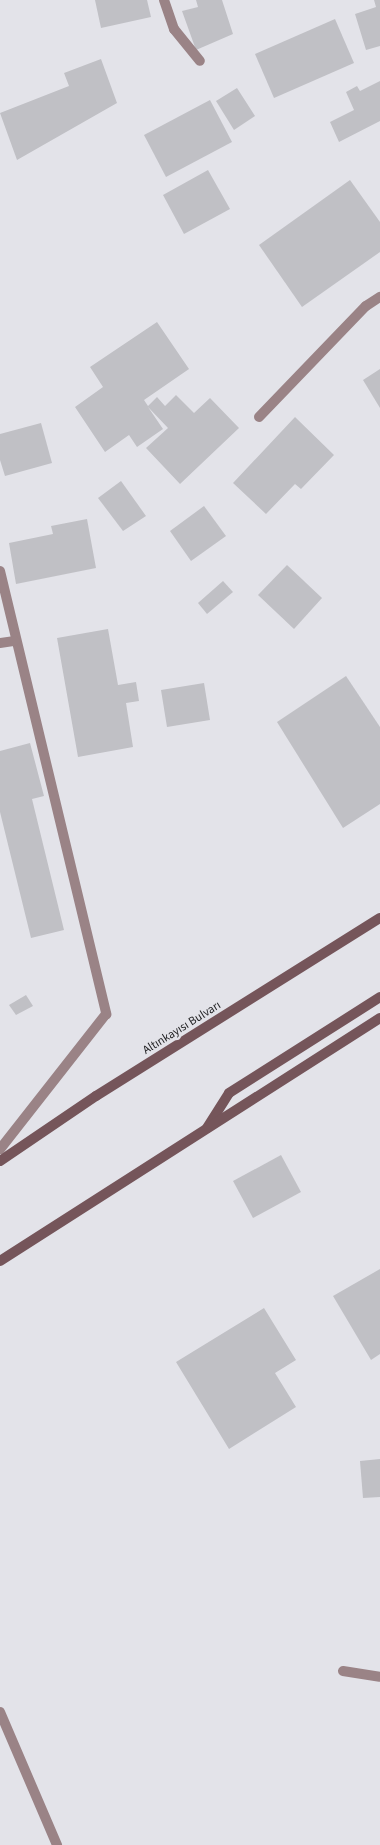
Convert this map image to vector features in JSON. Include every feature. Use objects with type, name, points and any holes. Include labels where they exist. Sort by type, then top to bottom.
[{"type":"main road","name":"Altınkayısı Bulvarı","points":[[0,1161],[96,1096],[380,918]]},
{"type":"main road","points":[[205,1131],[229,1094],[380,997]]},
{"type":"main road","points":[[0,1261],[380,1018]]},
{"type":"street","points":[[164,0],[174,29],[200,61]]},
{"type":"street","points":[[259,417],[366,306],[380,297]]},
{"type":"street","points":[[0,571],[15,642],[106,1014],[0,1149]]},
{"type":"street","points":[[0,643],[15,642]]},
{"type":"street","points":[[343,1671],[380,1677]]},
{"type":"street","points":[[0,1712],[57,1845]]},
{"type":"building","points":[[95,0],[147,0],[151,17],[101,28]]},
{"type":"building","points":[[196,0],[222,0],[233,34],[196,50],[182,11],[198,7]]},
{"type":"building","points":[[374,0],[380,0],[380,46],[366,50],[355,14],[376,7]]},
{"type":"building","points":[[335,19],[354,63],[274,98],[255,54]]},
{"type":"building","points":[[101,59],[117,103],[17,160],[0,113],[69,86],[64,73]]},
{"type":"building","points":[[380,81],[380,121],[339,142],[330,122],[354,110],[346,92],[357,86],[360,91]]},
{"type":"building","points":[[237,88],[255,116],[234,130],[216,101]]},
{"type":"building","points":[[210,100],[232,142],[166,177],[144,135]]},
{"type":"building","points":[[208,170],[230,209],[184,234],[163,195]]},
{"type":"building","points":[[350,180],[380,222],[380,252],[302,307],[259,245]]},
{"type":"building","points":[[157,322],[189,369],[144,400],[148,406],[157,397],[165,406],[176,395],[194,413],[210,398],[239,428],[180,484],[146,448],[168,428],[148,407],[163,429],[137,447],[129,435],[105,452],[75,407],[103,387],[90,367]]},
{"type":"building","points":[[380,369],[380,408],[363,380]]},
{"type":"building","points":[[295,417],[334,455],[301,489],[295,484],[266,514],[233,483]]},
{"type":"building","points":[[41,423],[52,463],[5,476],[0,460],[0,434]]},
{"type":"building","points":[[121,481],[146,516],[123,531],[98,498]]},
{"type":"building","points":[[204,506],[226,536],[191,561],[170,531]]},
{"type":"building","points":[[87,519],[96,568],[16,584],[9,543],[53,534],[51,526]]},
{"type":"building","points":[[287,565],[322,598],[294,629],[258,595]]},
{"type":"building","points":[[223,581],[233,592],[207,614],[198,603]]},
{"type":"building","points":[[108,629],[118,685],[136,682],[139,701],[126,703],[133,747],[78,757],[57,638]]},
{"type":"building","points":[[346,676],[380,727],[380,804],[343,828],[277,722]]},
{"type":"building","points":[[204,683],[210,720],[167,727],[161,690]]},
{"type":"building","points":[[30,743],[44,796],[32,799],[64,930],[31,938],[0,812],[0,751]]},
{"type":"building","points":[[26,995],[33,1006],[16,1015],[9,1005]]},
{"type":"building","points":[[281,1155],[301,1192],[253,1218],[233,1181]]},
{"type":"building","points":[[380,1269],[380,1354],[371,1360],[333,1296]]},
{"type":"building","points":[[264,1308],[296,1360],[275,1373],[296,1407],[229,1449],[176,1362]]},
{"type":"building","points":[[380,1459],[380,1497],[363,1498],[360,1461]]}]
